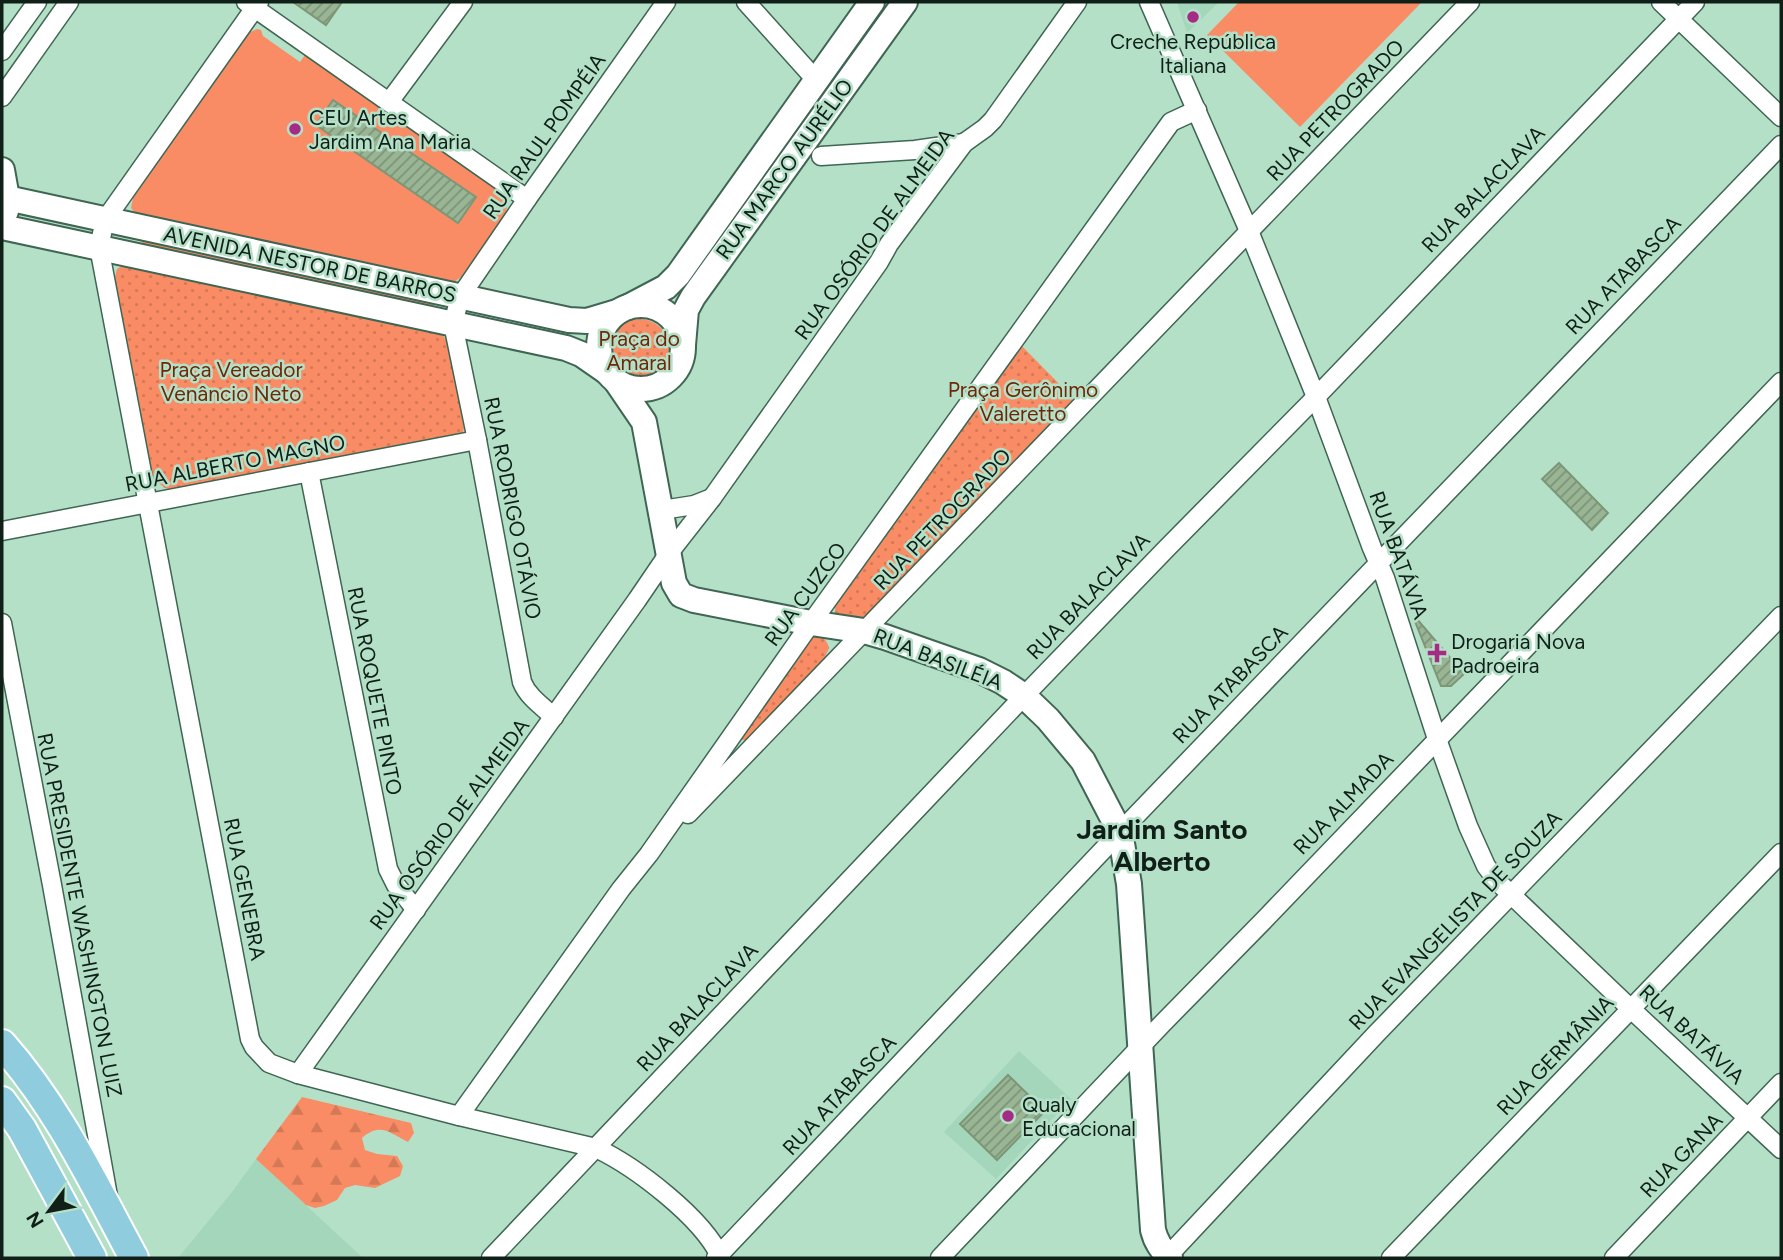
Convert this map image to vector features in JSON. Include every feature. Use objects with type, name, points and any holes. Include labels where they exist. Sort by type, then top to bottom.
[{"type":"main road","points":[[2,1044],[37,1087],[63,1126],[134,1258]]},
{"type":"main road","points":[[2,1101],[22,1129],[92,1258]]},
{"type":"street","points":[[2,51],[37,2]]},
{"type":"street","points":[[2,97],[68,2]]},
{"type":"street","points":[[390,102],[463,2]]},
{"type":"street","name":"RUA RAUL POMPÉIA","points":[[460,297],[666,2]]},
{"type":"street","points":[[746,2],[816,80]]},
{"type":"street","name":"RUA MARCO AURÉLIO","points":[[623,309],[666,287],[678,275],[872,2]]},
{"type":"street","name":"RUA MARCO AURÉLIO","points":[[682,345],[686,310],[693,297],[905,2]]},
{"type":"street","name":"RUA OSÓRIO DE ALMEIDA","points":[[298,1074],[669,553],[712,498],[934,182],[964,143],[993,120],[1077,2]]},
{"type":"street","name":"RUA BATÁVIA","points":[[1149,2],[1250,231],[1316,397],[1385,578],[1437,739],[1480,855],[1493,876],[1511,894],[1781,1149]]},
{"type":"street","name":"RUA PETROGRADO","points":[[649,854],[1470,2]]},
{"type":"street","points":[[1661,2],[1781,117]]},
{"type":"street","name":"RUA BALACLAVA","points":[[491,1258],[1024,696],[1695,2]]},
{"type":"street","points":[[105,220],[253,4],[527,198]]},
{"type":"street","points":[[789,48],[814,55],[835,54]]},
{"type":"street","name":"RUA CUZCO","points":[[459,1116],[1171,122],[1197,110]]},
{"type":"street","points":[[821,156],[915,150],[964,143]]},
{"type":"street","name":"RUA ATABASCA","points":[[719,1257],[1120,832],[1781,145]]},
{"type":"street","points":[[915,150],[927,163],[934,182]]},
{"type":"street","points":[[759,161],[779,175]]},
{"type":"street","points":[[2,170],[2,228]]},
{"type":"street","name":"AVENIDA NESTOR DE BARROS","points":[[4,197],[569,320],[587,321],[623,309]]},
{"type":"street","name":"RUA GENEBRA","points":[[105,220],[99,247],[250,1039],[269,1063],[298,1074],[596,1148],[621,1161],[662,1192],[701,1228],[719,1257]]},
{"type":"street","name":"AVENIDA NESTOR DE BARROS","points":[[2,228],[574,350],[610,375]]},
{"type":"street","name":"RUA RODRIGO OTÁVIO","points":[[460,297],[453,324],[522,682],[531,697],[554,717]]},
{"type":"street","points":[[637,600],[649,594],[677,590],[644,422],[610,375],[600,356],[600,340],[606,324],[623,309],[647,305],[665,313],[678,327],[682,345],[679,365],[644,422]]},
{"type":"street","points":[[610,375],[621,384],[638,389],[656,386],[671,376]]},
{"type":"street","name":"RUA ALMADA","points":[[940,1258],[1781,382]]},
{"type":"street","name":"RUA ALBERTO MAGNO","points":[[2,531],[477,440]]},
{"type":"street","name":"RUA ROQUETE PINTO","points":[[309,472],[388,869],[396,885],[416,910]]},
{"type":"street","points":[[662,510],[694,505],[712,498]]},
{"type":"street","name":"RUA BASILÉIA","points":[[677,590],[681,595],[694,600],[811,624],[864,631],[979,670],[1024,696],[1062,733],[1083,761],[1120,832],[1129,884],[1153,1230],[1155,1239],[1168,1257]]},
{"type":"street","name":"RUA EVANGELISTA DE SOUZA","points":[[1168,1257],[1377,1033],[1780,619]]},
{"type":"street","name":"RUA PRESIDENTE WASHINGTON LUIZ","points":[[2,622],[111,1216]]},
{"type":"street","name":"RUA GERMÂNIA","points":[[1391,1258],[1781,853]]},
{"type":"street","name":"RUA GANA","points":[[1614,1258],[1781,1083]]},
{"type":"shaded area","name":"Creche República Italiana","points":[[1177,2],[1219,2],[1187,33]]},
{"type":"shaded area","name":"Qualy Educacional","points":[[1019,1051],[1071,1099],[996,1179],[944,1132]]},
{"type":"shaded area","points":[[256,1159],[363,1258],[178,1258]]},
{"type":"green space","points":[[1239,2],[1422,2],[1300,127],[1207,35]]},
{"type":"green space","name":"CEU Artes Jardim Ana Maria","points":[[257,29],[300,62],[305,55],[505,196],[505,216],[461,277],[446,284],[137,215],[131,208],[133,198],[248,33]]},
{"type":"green space","points":[[142,239],[434,301],[433,308],[142,246]]},
{"type":"green space","name":"Praça Vereador Venâncio Neto","points":[[125,264],[439,331],[448,342],[463,432],[171,490],[165,488],[152,478],[115,277],[117,269]]},
{"type":"green space","name":"Praça do Amaral","points":[[639,319],[661,328],[670,350],[661,372],[639,381],[617,372],[608,350],[617,328]]},
{"type":"green space","name":"Praça Gerônimo Valeretto","points":[[1019,343],[1075,400],[870,613],[859,620],[838,617],[835,603]]},
{"type":"green space","points":[[812,637],[824,639],[829,648],[825,657],[747,740],[741,740],[740,737]]},
{"type":"green space","points":[[302,1097],[411,1123],[414,1133],[408,1142],[380,1130],[362,1138],[365,1150],[397,1156],[403,1166],[400,1176],[375,1188],[355,1185],[345,1188],[337,1200],[324,1206],[315,1208],[306,1205],[256,1159]]},
{"type":"building","points":[[293,2],[342,2],[326,25]]},
{"type":"building","points":[[333,100],[476,197],[458,223],[316,125]]},
{"type":"building","points":[[1559,463],[1608,513],[1592,530],[1542,479]]},
{"type":"building","name":"Drogaria Nova Padroeira","points":[[1416,618],[1464,674],[1451,686],[1441,686],[1414,619]]},
{"type":"building","points":[[1008,1075],[1045,1111],[997,1160],[960,1124]]},
{"type":"place","name":"Creche República Italiana","points":[[1193,17]]},
{"type":"place","name":"CEU Artes Jardim Ana Maria","points":[[295,129]]},
{"type":"place","name":"Drogaria Nova Padroeira","points":[[1437,653]]},
{"type":"place","name":"Qualy Educacional","points":[[1008,1116]]},
{"type":"district","name":"Jardim Santo Alberto","points":[[1162,845]]}]
